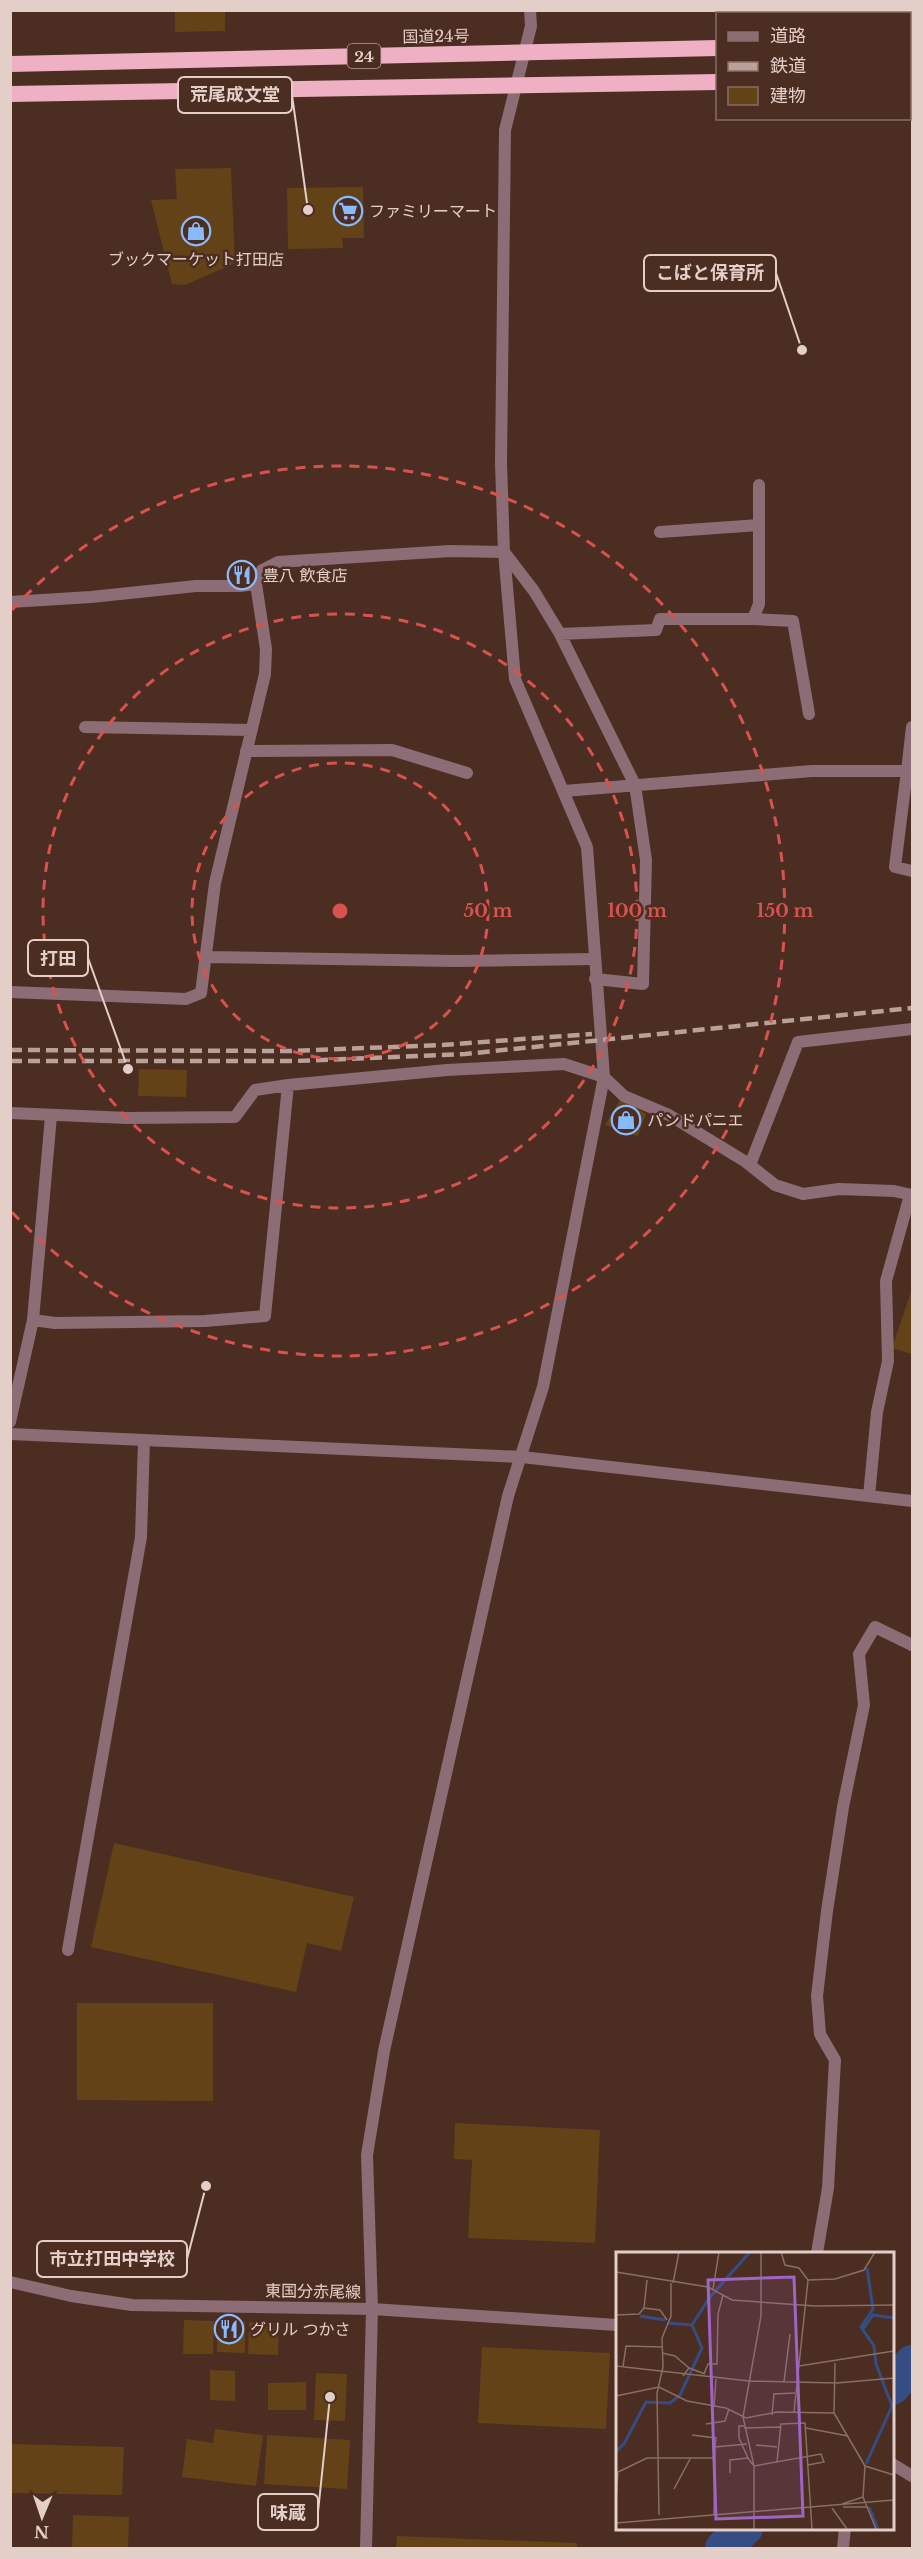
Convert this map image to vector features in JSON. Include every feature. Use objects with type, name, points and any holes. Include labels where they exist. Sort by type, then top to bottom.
[{"type":"highway","name":"国道24号","points":[[10,64],[716,48]]},
{"type":"highway","name":"24","points":[[10,94],[716,82]]},
{"type":"street","points":[[366,2548],[372,2309],[367,2155],[376,2093],[508,1496],[543,1387],[604,1077],[595,980],[587,847],[515,679],[504,552],[501,463],[506,130],[531,26],[530,10]]},
{"type":"street","points":[[753,619],[759,604],[759,485]]},
{"type":"street","points":[[660,532],[759,525]]},
{"type":"street","points":[[10,993],[186,999],[201,993],[214,883],[265,674],[266,649],[256,584],[262,570],[278,562],[450,551],[504,552]]},
{"type":"street","points":[[504,552],[534,591],[560,634],[635,785],[646,860],[643,984],[595,980]]},
{"type":"street","points":[[10,602],[91,597],[196,586],[256,584]]},
{"type":"street","points":[[560,634],[656,630],[660,618],[794,621],[809,714]]},
{"type":"street","points":[[85,727],[251,730]]},
{"type":"street","points":[[912,727],[895,867],[912,871]]},
{"type":"street","points":[[246,751],[392,750],[467,773]]},
{"type":"street","points":[[564,791],[812,771],[907,771]]},
{"type":"street","points":[[207,957],[456,961],[594,959]]},
{"type":"street","points":[[750,1165],[798,1042],[912,1029]]},
{"type":"street","points":[[10,1113],[51,1116],[235,1117],[255,1090],[447,1070],[564,1064],[604,1077],[624,1096],[669,1115],[750,1165],[775,1185],[803,1194],[839,1189],[894,1191],[911,1195],[886,1281],[888,1361],[877,1412],[870,1497]]},
{"type":"street","points":[[33,1320],[55,1323],[205,1321],[265,1316],[288,1085]]},
{"type":"street","points":[[10,1422],[33,1320],[51,1116]]},
{"type":"street","points":[[10,1434],[522,1457],[912,1501]]},
{"type":"street","points":[[68,1950],[141,1537],[144,1440]]},
{"type":"street","points":[[818,2252],[828,2188],[835,2060],[820,2034],[817,1995],[843,1807],[864,1705],[859,1654],[875,1627],[912,1645]]},
{"type":"street","name":"東国分赤尾線","points":[[10,2282],[71,2296],[132,2305],[372,2309],[616,2325]]},
{"type":"street","points":[[893,2465],[912,2476]]},
{"type":"street","points":[[843,2548],[845,2529]]},
{"type":"building","points":[[175,10],[225,10],[225,31],[175,32]]},
{"type":"building","name":"ブックマーケット打田店","points":[[231,168],[235,263],[185,285],[172,284],[151,200],[177,199],[175,169]]},
{"type":"building","points":[[363,187],[364,238],[342,238],[343,248],[288,249],[287,188]]},
{"type":"building","points":[[139,1069],[187,1070],[186,1097],[138,1096]]},
{"type":"building","name":"パンドパニエ","points":[[621,1098],[646,1114],[638,1136],[605,1125]]},
{"type":"building","points":[[912,1292],[912,1354],[892,1348]]},
{"type":"building","points":[[114,1843],[354,1897],[341,1951],[307,1943],[296,1992],[91,1947]]},
{"type":"building","points":[[77,2003],[213,2003],[213,2101],[77,2100]]},
{"type":"building","points":[[455,2123],[600,2130],[595,2243],[468,2238],[472,2160],[454,2159]]},
{"type":"building","points":[[184,2320],[214,2321],[213,2354],[183,2354]]},
{"type":"building","points":[[217,2321],[245,2322],[245,2353],[217,2352]]},
{"type":"building","points":[[249,2322],[279,2323],[278,2355],[248,2354]]},
{"type":"building","points":[[482,2347],[610,2353],[606,2429],[478,2423]]},
{"type":"building","points":[[210,2370],[235,2371],[235,2401],[210,2400]]},
{"type":"building","points":[[316,2373],[347,2374],[345,2421],[314,2420]]},
{"type":"building","points":[[306,2382],[306,2410],[268,2410],[268,2383]]},
{"type":"building","points":[[215,2429],[263,2435],[256,2486],[182,2477],[187,2439],[213,2443]]},
{"type":"building","points":[[267,2435],[350,2440],[347,2489],[264,2484]]},
{"type":"building","points":[[10,2444],[124,2447],[122,2495],[10,2493]]},
{"type":"building","points":[[73,2515],[129,2517],[128,2548],[72,2548]]},
{"type":"building","points":[[397,2536],[577,2543],[577,2548],[396,2548]]},
{"type":"waterway","points":[[893,2386],[912,2363]]},
{"type":"waterway","points":[[723,2548],[744,2529]]},
{"type":"railway","points":[[10,1061],[295,1061],[465,1054],[912,1008]]},
{"type":"railway","points":[[10,1050],[291,1051],[442,1045],[592,1034]]},
{"type":"place","name":"荒尾成文堂","points":[[308,210]]},
{"type":"place","name":"ファミリーマート","points":[[348,211]]},
{"type":"place","name":"ブックマーケット打田店","points":[[196,231]]},
{"type":"place","name":"こばと保育所","points":[[802,350]]},
{"type":"place","name":"豊八 飲食店","points":[[242,575]]},
{"type":"place","name":"打田","points":[[128,1069]]},
{"type":"place","name":"パンドパニエ","points":[[626,1120]]},
{"type":"place","name":"市立打田中学校","points":[[206,2186]]},
{"type":"place","name":"グリル つかさ","points":[[229,2329]]},
{"type":"place","name":"味蔵","points":[[330,2397]]}]
